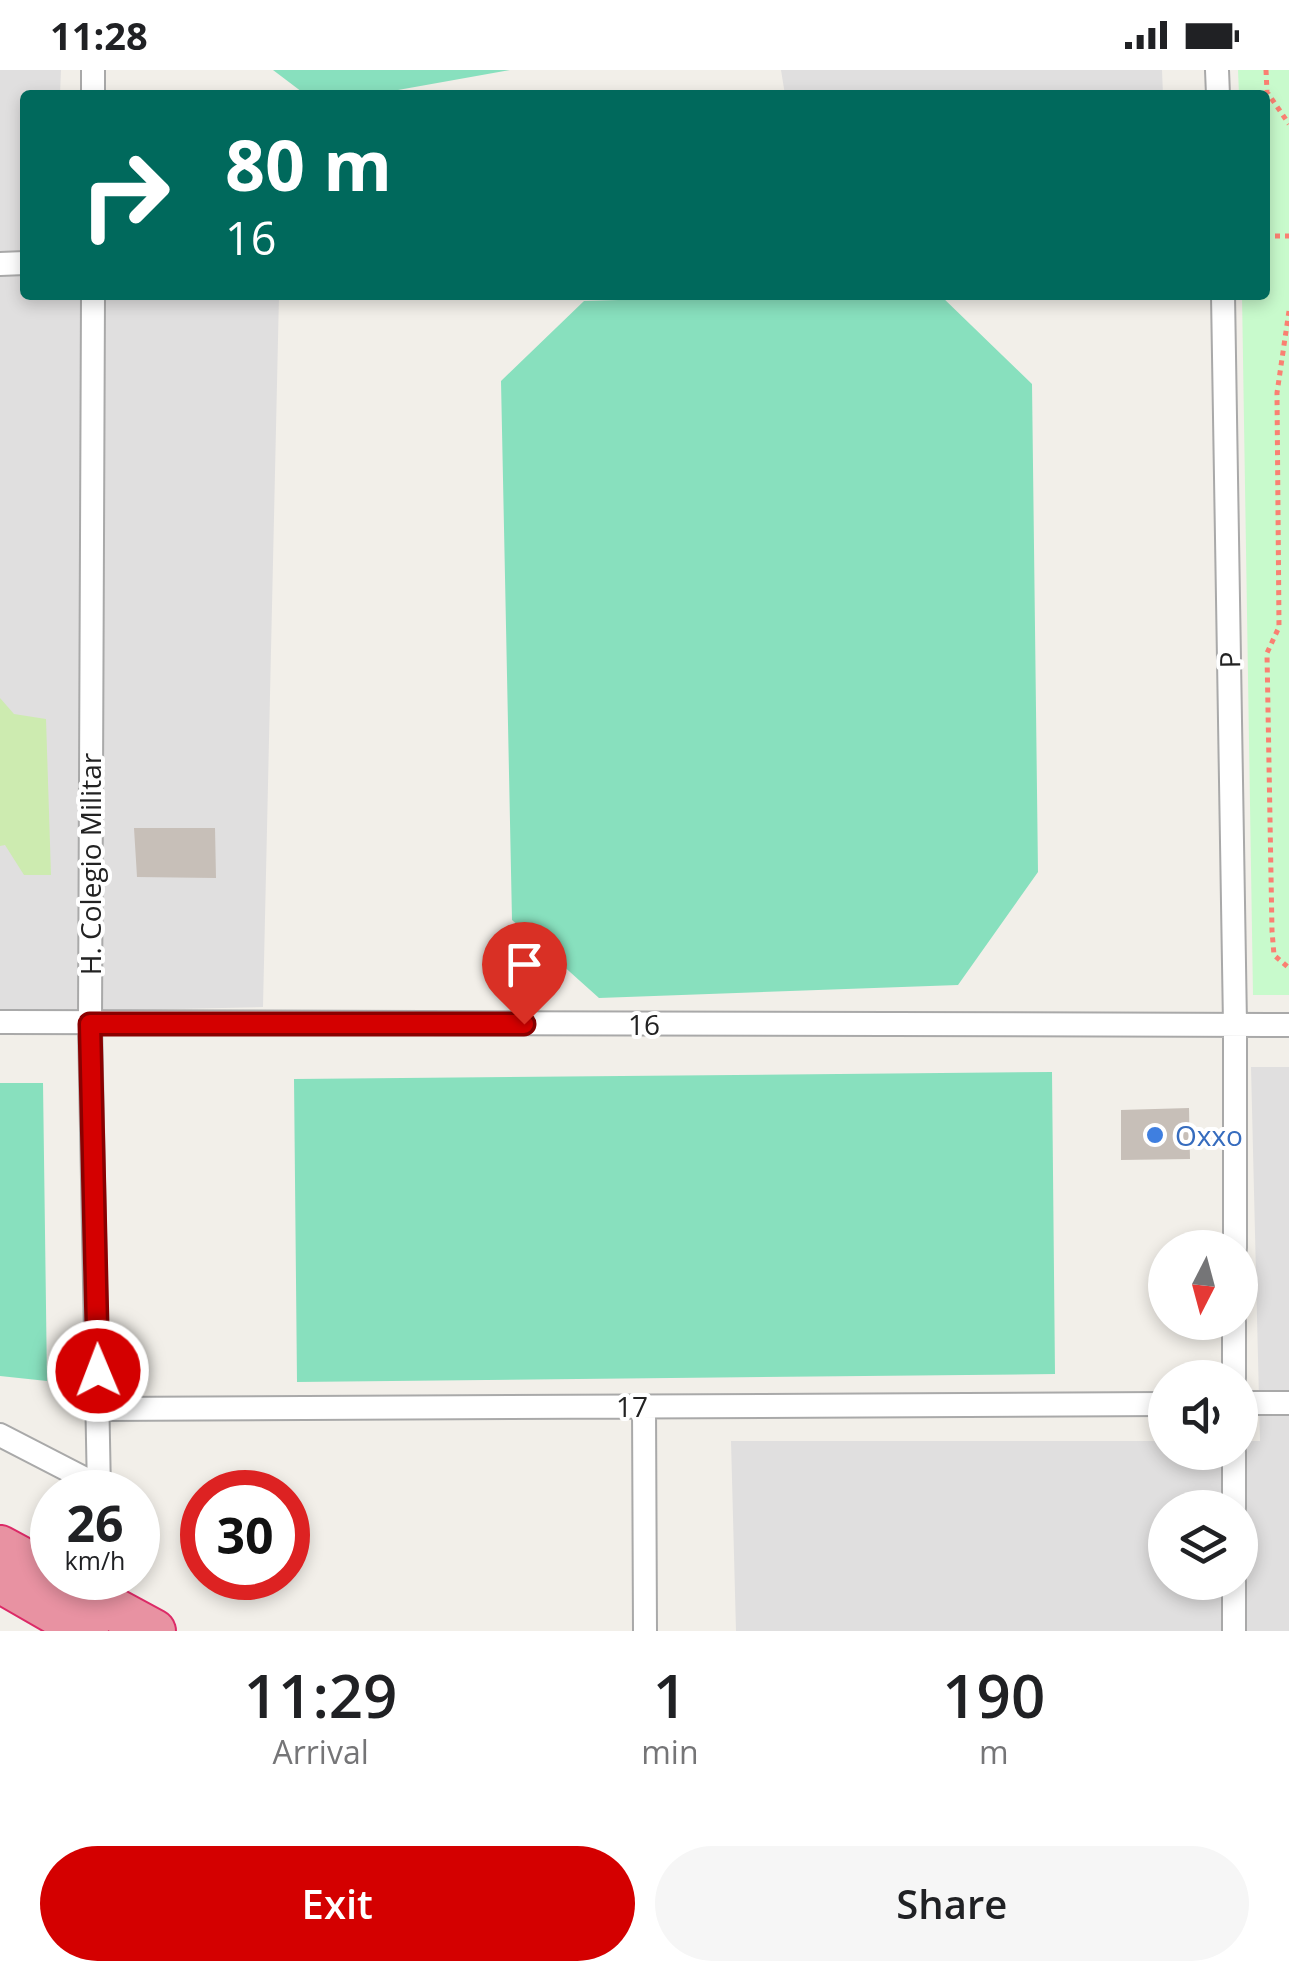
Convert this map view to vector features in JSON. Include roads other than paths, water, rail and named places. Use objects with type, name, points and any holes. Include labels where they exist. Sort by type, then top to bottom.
[{"type":"highway","points":[[0,1547],[30,1563]]},
{"type":"highway","points":[[0,1581],[154,1631]]},
{"type":"street","name":"H. Colegio Militar","points":[[93,300],[90,1024],[99,1470]]},
{"type":"street","name":"P","points":[[1223,300],[1235,1024],[1234,1230]]},
{"type":"street","name":"16","points":[[0,1022],[1289,1024]]},
{"type":"street","points":[[1258,1404],[1289,1403]]},
{"type":"street","name":"17","points":[[98,1409],[1148,1404]]},
{"type":"street","points":[[644,1406],[645,1631]]},
{"type":"street","points":[[0,1435],[64,1470]]},
{"type":"street","points":[[1234,1600],[1234,1631]]},
{"type":"place","name":"Oxxo","points":[[1155,1135]]}]
